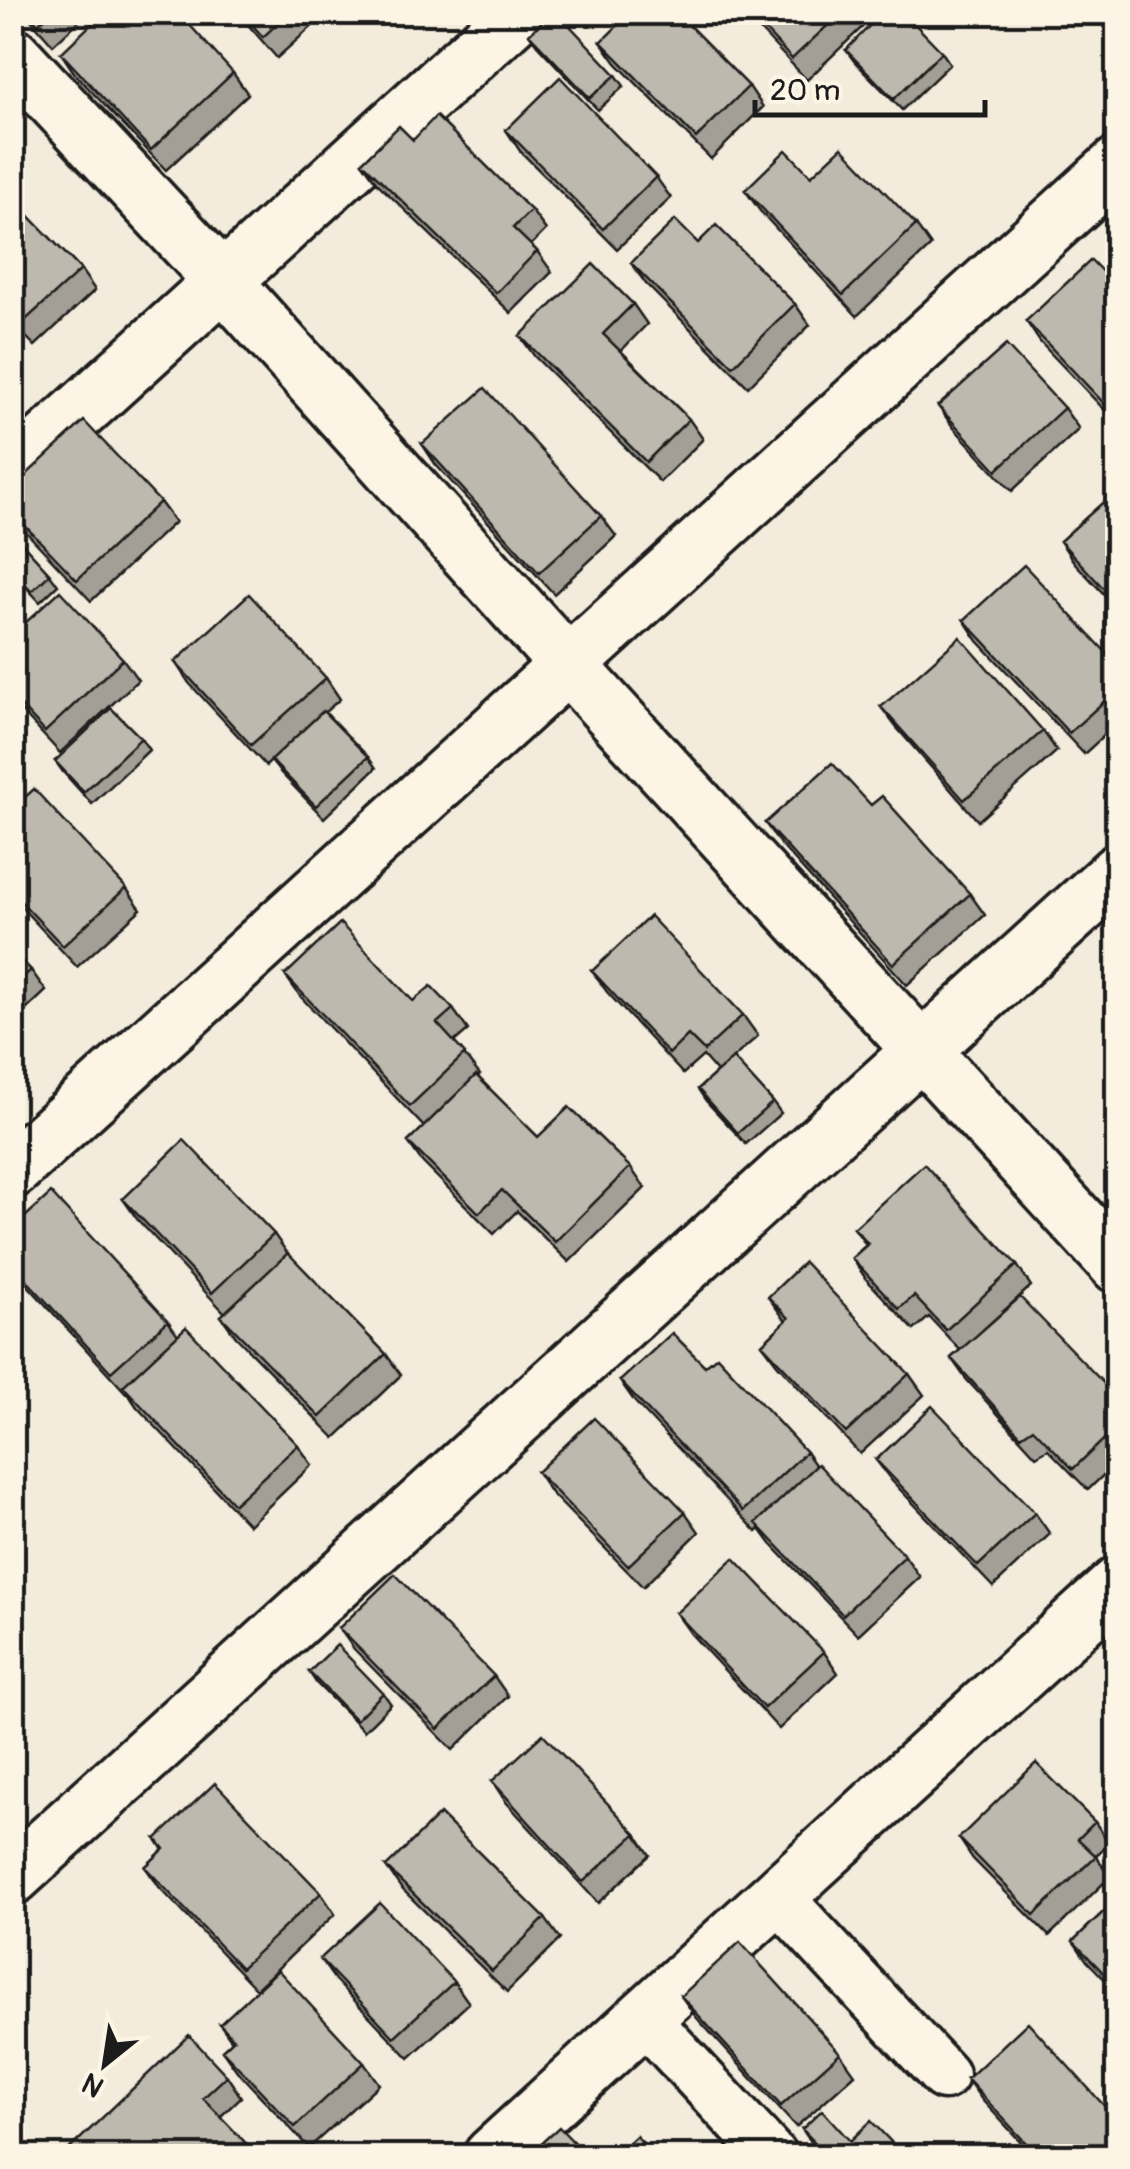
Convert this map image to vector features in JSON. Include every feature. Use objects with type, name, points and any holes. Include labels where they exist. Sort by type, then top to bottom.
[{"type":"street","points":[[12,472],[519,12]]},
{"type":"street","points":[[12,55],[224,282],[569,666],[1118,1265]]},
{"type":"street","points":[[12,1170],[1118,164]]},
{"type":"street","points":[[12,1876],[1118,872]]},
{"type":"street","points":[[492,2156],[778,1896],[1107,1616]]},
{"type":"lane","points":[[778,1896],[944,2075]]},
{"type":"lane","points":[[644,2018],[772,2156]]},
{"type":"building","points":[[28,12],[51,12],[38,24]]},
{"type":"building","points":[[104,12],[178,12],[233,73],[151,150],[61,53]]},
{"type":"building","points":[[241,12],[290,12],[263,37]]},
{"type":"building","points":[[552,12],[557,12],[616,75],[590,98],[529,34]]},
{"type":"building","points":[[631,12],[676,12],[749,86],[696,138],[601,42]]},
{"type":"building","points":[[748,12],[842,12],[792,59]]},
{"type":"building","points":[[883,12],[903,12],[942,52],[894,99],[846,50]]},
{"type":"building","points":[[560,77],[656,177],[603,229],[506,130]]},
{"type":"building","points":[[436,116],[531,210],[513,228],[537,251],[496,293],[362,162],[399,126],[413,140]]},
{"type":"building","points":[[842,147],[916,225],[843,295],[745,190],[786,150],[811,176]]},
{"type":"building","points":[[12,198],[81,270],[20,325],[12,317]]},
{"type":"building","points":[[675,220],[698,243],[716,225],[795,304],[733,366],[631,263]]},
{"type":"building","points":[[1091,260],[1118,288],[1118,418],[1026,321]]},
{"type":"building","points":[[593,264],[633,304],[603,334],[689,419],[646,462],[520,336]]},
{"type":"building","points":[[1006,345],[1064,408],[997,470],[938,406]]},
{"type":"building","points":[[485,388],[601,516],[539,573],[422,444]]},
{"type":"building","points":[[84,421],[160,502],[77,580],[12,512],[12,488]]},
{"type":"building","points":[[1118,489],[1118,604],[1060,541]]},
{"type":"building","points":[[12,532],[50,574],[32,591],[12,570]]},
{"type":"building","points":[[1024,565],[1118,665],[1118,689],[1069,733],[964,620]]},
{"type":"building","points":[[60,591],[123,659],[45,732],[12,696],[12,635]]},
{"type":"building","points":[[249,594],[326,678],[251,745],[175,662]]},
{"type":"building","points":[[960,637],[1043,731],[964,800],[881,707]]},
{"type":"building","points":[[111,708],[141,738],[84,792],[55,761]]},
{"type":"building","points":[[323,711],[368,757],[316,806],[271,760]]},
{"type":"building","points":[[832,763],[871,805],[882,796],[970,894],[893,964],[765,823]]},
{"type":"building","points":[[34,789],[126,888],[63,946],[12,892],[12,809]]},
{"type":"building","points":[[650,916],[743,1015],[704,1051],[688,1035],[669,1054],[592,971]]},
{"type":"building","points":[[340,923],[413,1001],[431,986],[453,1009],[437,1023],[465,1054],[410,1106],[285,975]]},
{"type":"building","points":[[12,951],[31,970],[12,988]]},
{"type":"building","points":[[733,1058],[773,1102],[738,1133],[698,1089]]},
{"type":"building","points":[[476,1075],[538,1137],[569,1107],[630,1167],[555,1242],[502,1190],[479,1213],[408,1142]]},
{"type":"building","points":[[184,1140],[274,1234],[212,1293],[123,1199]]},
{"type":"building","points":[[924,1164],[1017,1265],[946,1330],[914,1296],[899,1309],[852,1258],[868,1244],[854,1228]]},
{"type":"building","points":[[51,1193],[168,1321],[111,1372],[12,1264],[12,1229]]},
{"type":"building","points":[[288,1253],[386,1354],[320,1417],[221,1316]]},
{"type":"building","points":[[804,1262],[909,1374],[846,1433],[762,1344],[789,1318],[768,1297]]},
{"type":"building","points":[[1020,1297],[1118,1398],[1118,1426],[1073,1469],[1033,1428],[1021,1436],[951,1358]]},
{"type":"building","points":[[186,1327],[298,1445],[234,1504],[123,1386]]},
{"type":"building","points":[[672,1333],[705,1366],[717,1356],[806,1452],[743,1511],[620,1381]]},
{"type":"building","points":[[932,1406],[1035,1513],[978,1566],[876,1460]]},
{"type":"building","points":[[594,1418],[685,1512],[628,1566],[537,1472]]},
{"type":"building","points":[[818,1464],[905,1556],[843,1615],[756,1523]]},
{"type":"building","points":[[734,1558],[824,1652],[764,1708],[676,1613]]},
{"type":"building","points":[[395,1574],[494,1676],[438,1729],[339,1628]]},
{"type":"building","points":[[337,1645],[383,1693],[356,1720],[309,1672]]},
{"type":"building","points":[[543,1734],[636,1834],[583,1882],[492,1781]]},
{"type":"building","points":[[1036,1763],[1095,1822],[1078,1839],[1096,1856],[1034,1915],[959,1838]]},
{"type":"building","points":[[215,1783],[321,1893],[241,1968],[145,1867],[164,1849],[156,1839]]},
{"type":"building","points":[[440,1814],[545,1918],[492,1971],[386,1867]]},
{"type":"building","points":[[1118,1898],[1118,1988],[1073,1941]]},
{"type":"building","points":[[380,1903],[454,1982],[394,2037],[320,1959]]},
{"type":"building","points":[[740,1942],[840,2053],[781,2106],[681,1996]]},
{"type":"building","points":[[278,1970],[364,2063],[295,2127],[222,2050],[234,2039],[220,2024]]},
{"type":"building","points":[[1028,2022],[1118,2121],[1118,2147],[1107,2156],[1038,2156],[967,2079]]},
{"type":"building","points":[[189,2035],[227,2076],[203,2098],[258,2156],[62,2156]]},
{"type":"building","points":[[822,2110],[850,2141],[871,2121],[898,2149],[891,2156],[828,2156],[802,2129]]},
{"type":"building","points":[[559,2127],[587,2156],[527,2156]]},
{"type":"building","points":[[636,2136],[656,2156],[614,2156]]}]
